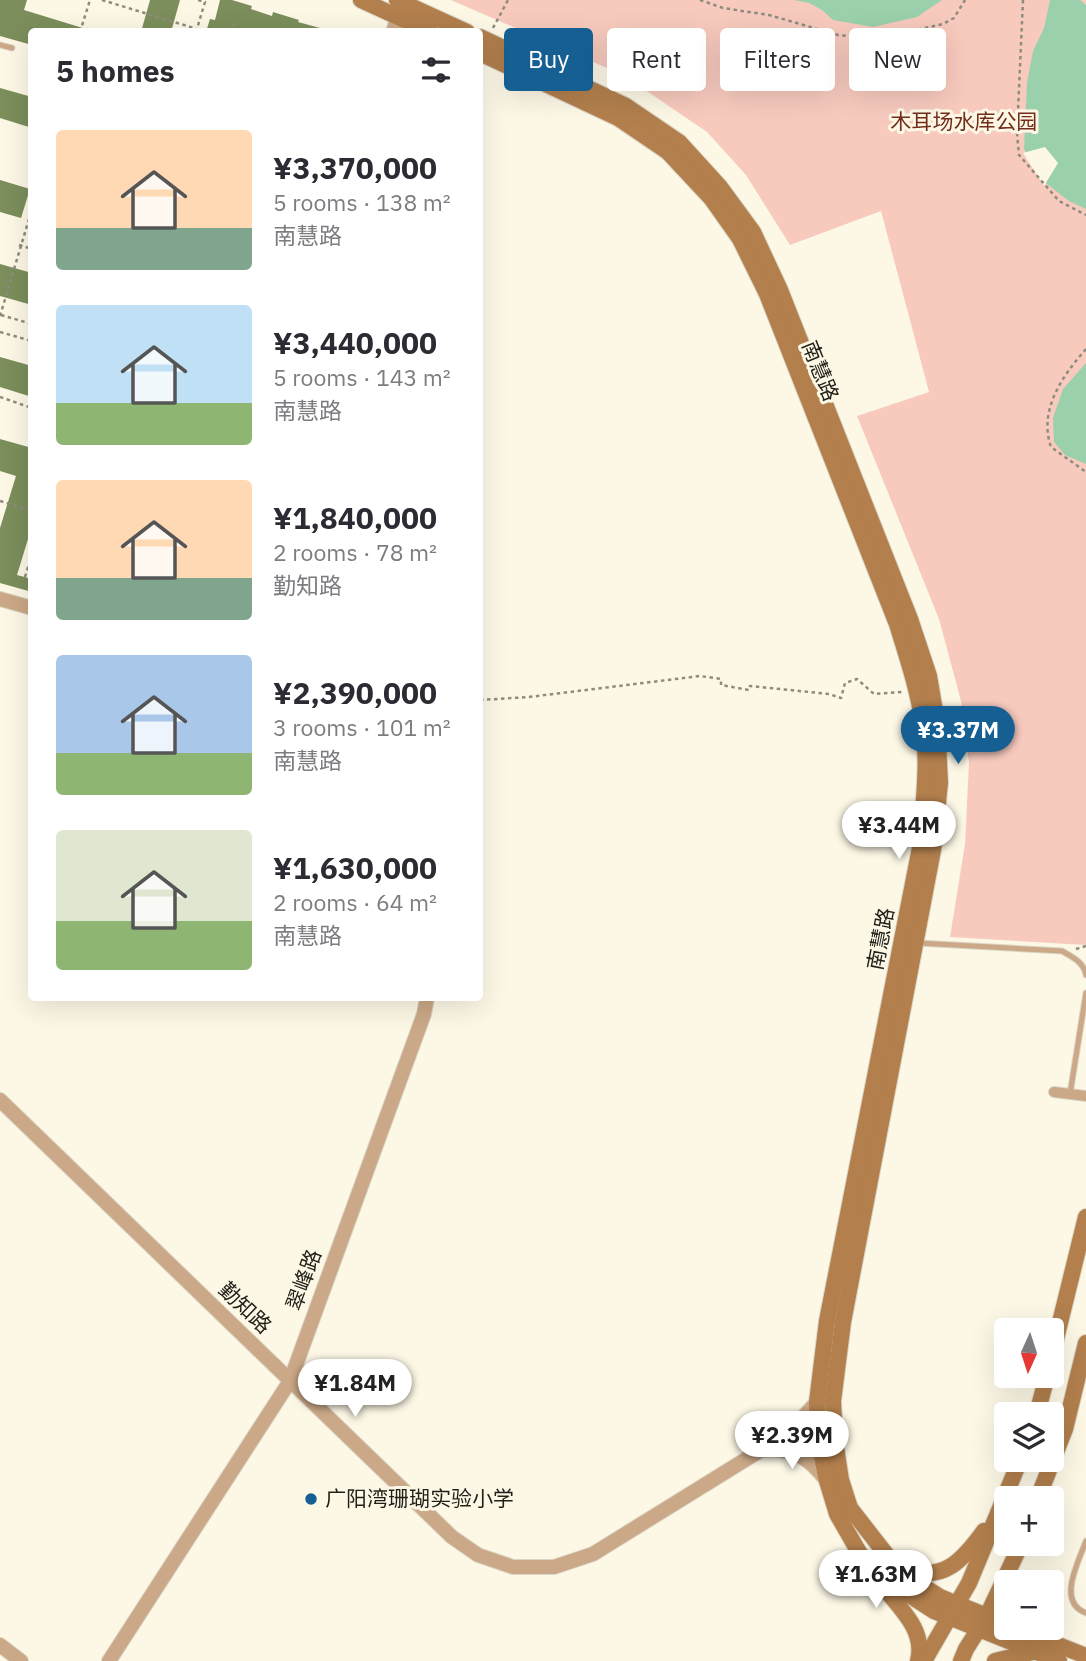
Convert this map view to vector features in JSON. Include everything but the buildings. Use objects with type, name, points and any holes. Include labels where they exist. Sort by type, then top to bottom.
[{"type":"main road","points":[[361,0],[452,28]]},
{"type":"main road","points":[[397,13],[424,28]]},
{"type":"main road","name":"南慧路","points":[[486,33],[626,106],[679,142],[720,187],[753,232],[780,290],[905,606],[929,676],[937,723],[940,783],[933,850],[842,1322],[833,1401],[841,1480],[850,1508],[896,1567],[940,1597],[954,1611]]},
{"type":"main road","name":"南慧路","points":[[483,54],[618,118],[668,152],[710,198],[740,239],[772,307],[897,624],[914,679],[924,726],[925,782],[920,848],[827,1321],[817,1402],[819,1441],[837,1514],[860,1554],[886,1580],[934,1611],[954,1611],[983,1622],[1059,1661]]},
{"type":"main road","points":[[1061,1318],[1086,1217]]},
{"type":"main road","points":[[1042,1486],[1065,1429],[1086,1343]]},
{"type":"main road","points":[[896,1567],[917,1574],[938,1573],[948,1569],[967,1555],[994,1518]]},
{"type":"main road","points":[[924,1661],[954,1611],[994,1522]]},
{"type":"main road","points":[[860,1554],[887,1594],[908,1615],[916,1635],[920,1655],[918,1661]]},
{"type":"main road","points":[[961,1661],[1017,1556]]},
{"type":"main road","name":"南慧路","points":[[983,1622],[994,1623]]},
{"type":"main road","points":[[1047,1640],[1086,1655]]},
{"type":"main road","points":[[1061,1640],[1086,1655]]},
{"type":"main road","points":[[995,1661],[1035,1651]]},
{"type":"street","points":[[0,599],[28,607]]},
{"type":"street","name":"翠峰路","points":[[109,1661],[290,1381],[426,1001]]},
{"type":"street","points":[[1054,1092],[1086,1096]]},
{"type":"street","name":"勤知路","points":[[0,1100],[452,1537],[478,1555],[513,1567],[554,1567],[593,1554],[761,1450],[795,1426],[817,1402]]},
{"type":"street","points":[[761,1450],[792,1451],[813,1463],[827,1481]]},
{"type":"street","points":[[0,1645],[21,1661]]},
{"type":"lane","points":[[0,45],[12,48]]},
{"type":"lane","points":[[915,943],[1062,951],[1076,959],[1086,975]]},
{"type":"lane","points":[[1070,1094],[1086,993]]},
{"type":"lane","points":[[1086,1541],[1072,1580],[1071,1600],[1079,1611],[1086,1613]]},
{"type":"path","points":[[81,28],[90,0]]},
{"type":"path","points":[[102,0],[190,28]]},
{"type":"path","points":[[197,28],[205,2],[198,0]]},
{"type":"path","points":[[486,33],[508,0]]},
{"type":"path","points":[[700,0],[723,8],[769,15],[838,35],[876,38],[943,24],[954,18],[965,0]]},
{"type":"path","points":[[1023,0],[1017,132],[1019,155],[1059,201],[1086,215]]},
{"type":"path","points":[[232,28],[234,23]]},
{"type":"path","points":[[28,220],[0,315],[28,323]]},
{"type":"path","points":[[19,245],[28,248]]},
{"type":"path","points":[[0,332],[28,340]]},
{"type":"path","points":[[1086,349],[1055,390],[1048,421],[1051,447],[1086,471]]},
{"type":"path","points":[[0,397],[28,407]]},
{"type":"path","points":[[0,501],[28,510]]},
{"type":"path","points":[[24,578],[28,566]]},
{"type":"path","points":[[483,700],[700,676],[721,679],[721,685],[749,690],[750,686],[829,694],[841,698],[845,683],[857,679],[874,694],[902,692]]},
{"type":"green space","name":"木耳场水库公园","points":[[451,0],[1086,0],[1086,945],[950,937],[965,844],[969,762],[961,701],[939,619],[857,416],[929,392],[881,211],[790,245],[746,175],[707,132],[647,91],[706,91],[706,28],[607,28],[607,68],[593,62],[593,28],[515,28]]},
{"type":"shaded area","points":[[794,0],[942,0],[917,17],[873,27],[833,20],[809,3]]},
{"type":"shaded area","points":[[1050,0],[1080,0],[1086,5],[1086,209],[1069,201],[1047,184],[1024,149],[1027,83],[1033,51],[1044,28]]},
{"type":"shaded area","points":[[1086,363],[1086,464],[1065,455],[1054,442],[1053,418],[1063,389]]},
{"type":"pier","points":[[1045,147],[1058,163],[1044,186],[1023,153]]},
{"type":"place","name":"广阳湾珊瑚实验小学","points":[[311,1499]]}]
